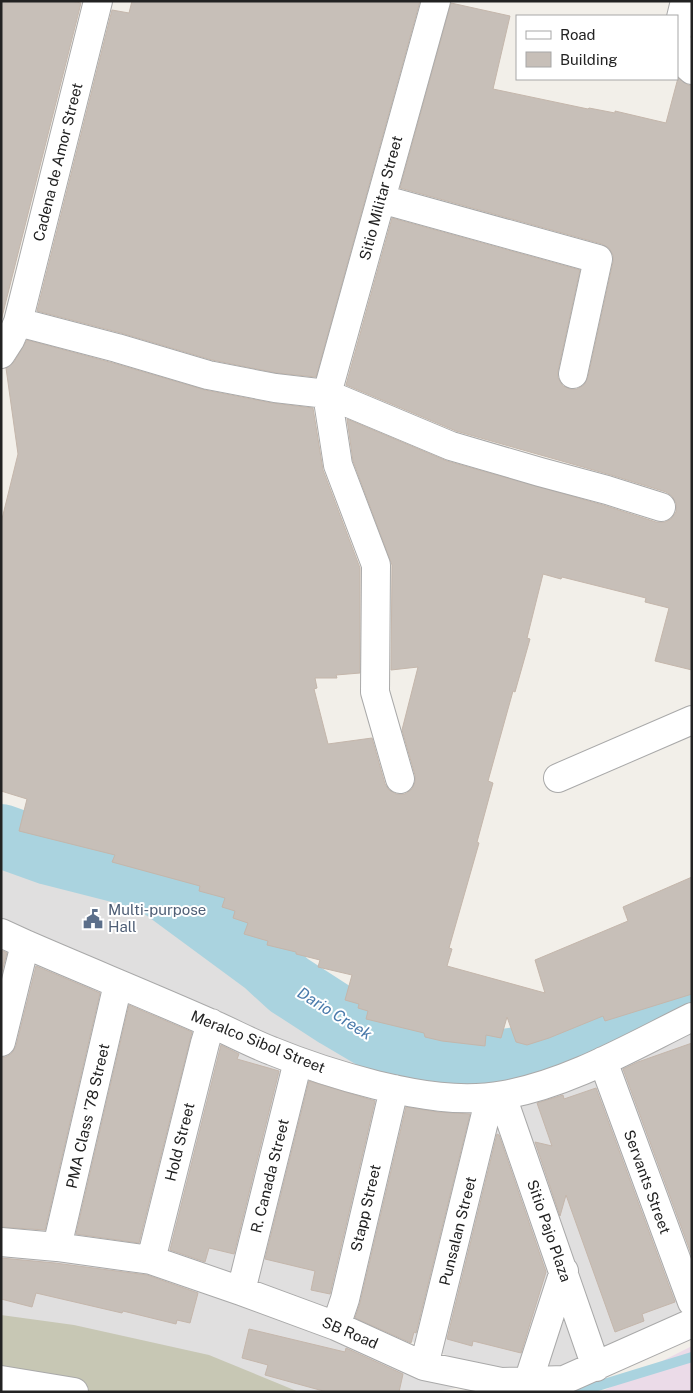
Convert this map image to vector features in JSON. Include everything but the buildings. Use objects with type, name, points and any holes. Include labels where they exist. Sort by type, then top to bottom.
[{"type":"street","name":"Cadena de Amor Street","points":[[1,354],[18,322],[98,1]]},
{"type":"street","name":"Sitio Militar Street","points":[[327,394],[436,1]]},
{"type":"street","points":[[678,30],[685,1]]},
{"type":"street","points":[[678,44],[683,62],[692,70]]},
{"type":"street","points":[[381,200],[598,259],[573,374]]},
{"type":"street","points":[[18,322],[117,348],[208,375],[275,388],[327,394],[451,446],[661,507]]},
{"type":"street","points":[[327,394],[338,464],[376,565],[375,692],[400,779]]},
{"type":"street","points":[[558,778],[692,720]]},
{"type":"street","name":"Meralco Sibol Street","points":[[1,932],[298,1061],[351,1079],[431,1097],[465,1099],[496,1096],[532,1089],[569,1076],[692,1017]]},
{"type":"street","points":[[1,1042],[25,944]]},
{"type":"street","name":"PMA Class '78 Street","points":[[57,1247],[118,984]]},
{"type":"street","name":"Hold Street","points":[[151,1260],[211,1023]]},
{"type":"street","name":"R. Canada Street","points":[[241,1291],[298,1061]]},
{"type":"street","name":"Servants Street","points":[[602,1061],[692,1302]]},
{"type":"street","name":"Stapp Street","points":[[336,1326],[394,1090]]},
{"type":"street","name":"Sitio Pajo Plaza","points":[[496,1096],[564,1271],[596,1366]]},
{"type":"street","name":"Punsalan Street","points":[[424,1366],[496,1096]]},
{"type":"street","name":"SB Road","points":[[1,1242],[57,1247],[151,1260],[336,1326],[424,1366],[501,1387],[528,1382],[564,1380],[692,1323]]},
{"type":"street","points":[[528,1382],[564,1271]]},
{"type":"street","points":[[1,1380],[74,1392]]},
{"type":"shaded area","points":[[1,844],[24,851],[162,912],[246,967],[318,1038],[372,1059],[512,1076],[614,1040],[692,1005],[692,1335],[533,1389],[336,1312],[176,1254],[1,1228]]},
{"type":"shaded area","points":[[1,1245],[145,1260],[492,1380],[437,1392],[1,1392]]},
{"type":"shaded area","points":[[1,1315],[74,1325],[209,1355],[299,1392],[1,1392]]},
{"type":"shaded area","points":[[692,1346],[692,1392],[601,1392]]},
{"type":"waterway","name":"Dario Creek","points":[[1,836],[49,853],[151,879],[265,963],[289,985],[403,1055],[466,1066],[581,1048],[648,1008],[692,991]]},
{"type":"waterway","points":[[578,1392],[692,1357]]},
{"type":"place","name":"Multi-purpose Hall","points":[[93,919]]}]
